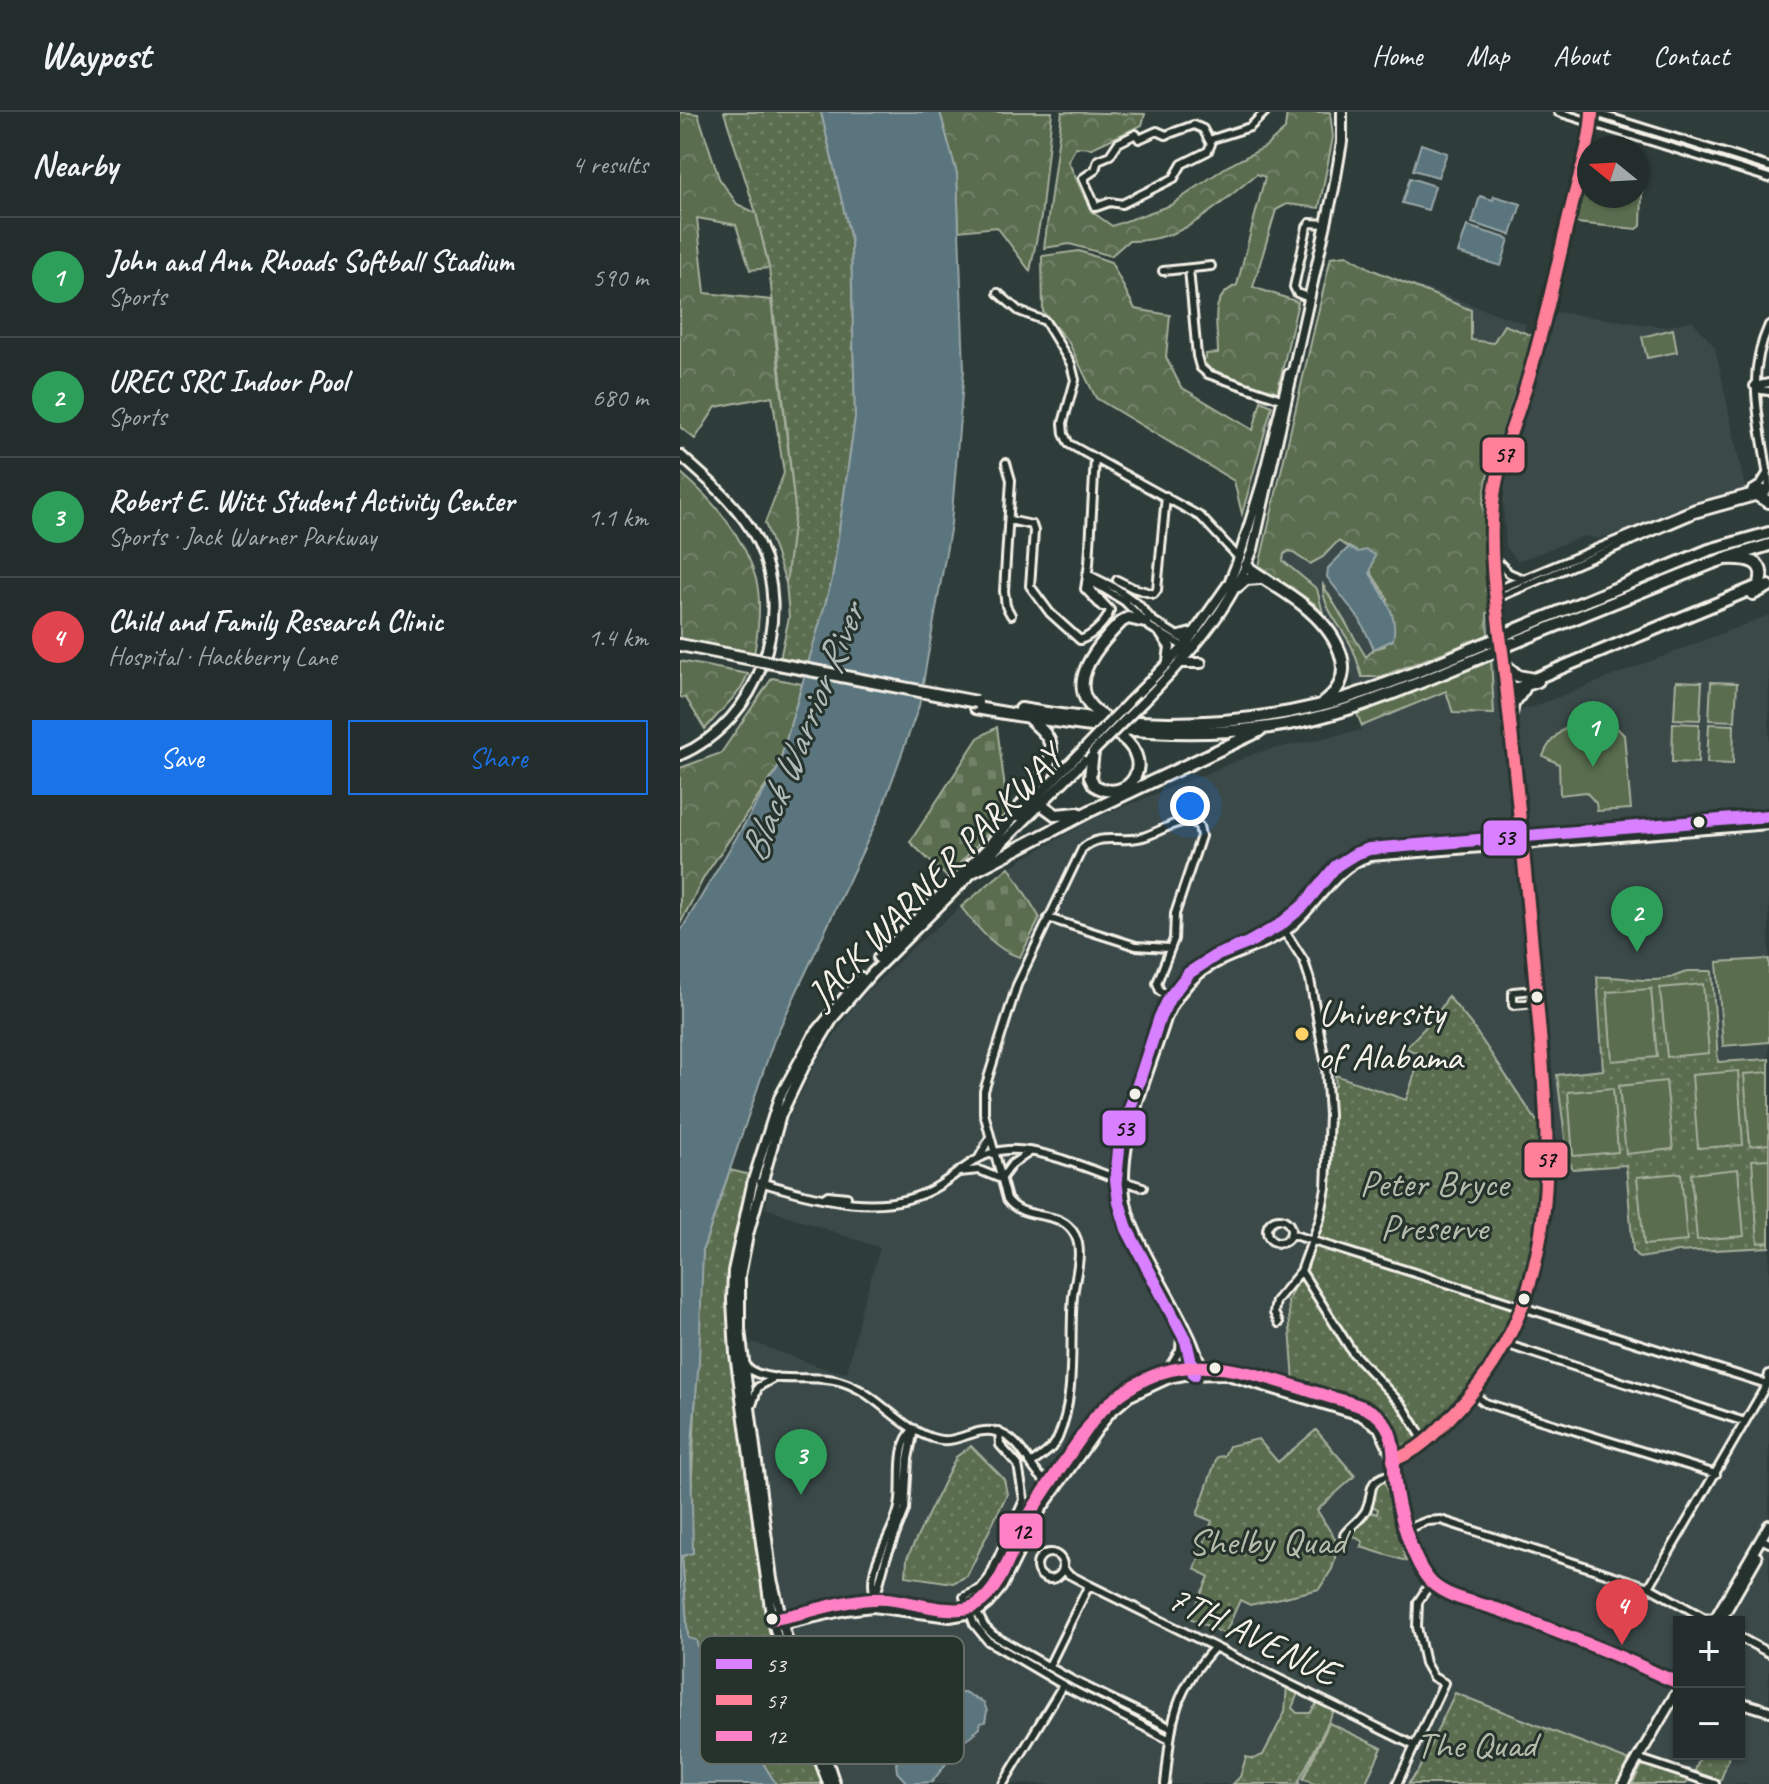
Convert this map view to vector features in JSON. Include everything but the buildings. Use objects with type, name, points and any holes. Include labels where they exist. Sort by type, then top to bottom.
[{"type":"highway","points":[[1753,494],[1769,502]]},
{"type":"highway","points":[[1752,536],[1769,523]]},
{"type":"highway","points":[[680,645],[1028,717],[1185,734],[1264,728],[1329,714],[1489,648],[1709,550],[1769,533]]},
{"type":"highway","points":[[1513,637],[1769,545]]},
{"type":"highway","points":[[1509,723],[1513,704],[1530,683],[1759,586],[1762,574],[1757,564],[1747,559],[1725,559]]},
{"type":"highway","points":[[1243,562],[1303,605],[1323,625],[1341,654],[1344,675],[1340,688],[1319,705]]},
{"type":"highway","points":[[1238,586],[1246,579],[1263,579]]},
{"type":"highway","points":[[1506,692],[1769,586]]},
{"type":"highway","points":[[1093,752],[1090,777],[1094,785],[1113,791],[1124,788],[1132,780],[1139,764],[1137,753],[1131,743],[1089,706],[1084,696],[1082,675],[1086,665],[1122,621],[1128,618],[1145,622]]},
{"type":"highway","points":[[680,652],[736,659]]},
{"type":"highway","points":[[1503,663],[1530,683]]},
{"type":"highway","points":[[977,705],[1110,725],[1204,723],[1319,705],[1425,674]]},
{"type":"highway","points":[[992,843],[1043,776],[1050,760],[1052,749],[1049,738],[1028,717]]},
{"type":"highway","points":[[974,871],[1092,810],[1264,728]]},
{"type":"highway","points":[[1037,802],[1056,815],[1092,810]]},
{"type":"main road","points":[[1187,650],[1195,632],[1243,562],[1258,531],[1268,473],[1340,157],[1342,112]]},
{"type":"main road","points":[[680,455],[724,494],[757,541],[771,586],[772,615],[765,658],[755,682],[737,710],[706,741],[680,755]]},
{"type":"main road","points":[[1243,562],[1245,540],[1268,473]]},
{"type":"main road","name":"JACK WARNER PARKWAY","points":[[781,1636],[749,1468],[732,1326],[733,1271],[779,1098],[813,1036],[847,992],[992,843],[1093,752],[1181,663],[1187,650],[1238,586],[1243,562]]},
{"type":"main road","points":[[1180,636],[1190,636],[1195,632]]},
{"type":"main road","points":[[1161,634],[1170,647],[1167,664]]},
{"type":"main road","name":"JACK WARNER PARKWAY","points":[[782,1636],[777,1622],[740,1330],[740,1276],[758,1182],[781,1115],[805,1065],[834,1017],[872,973],[974,871],[1128,703],[1167,664],[1187,650]]},
{"type":"main road","points":[[1181,663],[1201,663]]},
{"type":"main road","points":[[1719,1616],[1766,1540],[1769,1525]]},
{"type":"main road","points":[[1623,1784],[1678,1688]]},
{"type":"main road","points":[[1745,1704],[1769,1711]]},
{"type":"main road","name":"JACK WARNER PARKWAY","points":[[822,1764],[828,1784]]},
{"type":"main road","name":"JACK WARNER PARKWAY","points":[[828,1764],[835,1784]]},
{"type":"street","points":[[1209,140],[1250,127],[1265,112]]},
{"type":"street","points":[[1558,112],[1769,178]]},
{"type":"street","points":[[1393,1460],[1416,1451],[1425,1442],[1472,1393],[1505,1344],[1523,1306],[1536,1263],[1547,1196],[1548,1146],[1536,990],[1493,558],[1492,508],[1497,478],[1538,347],[1592,123],[1592,112],[1769,167]]},
{"type":"street","points":[[1194,125],[1200,127],[1209,140],[1210,149],[1182,164],[1174,178],[1122,204],[1110,202],[1098,208],[1094,206],[1083,178],[1095,170],[1098,160],[1110,155],[1118,143],[1136,134],[1139,139],[1157,131],[1166,135],[1194,125]]},
{"type":"street","points":[[1309,298],[1297,293],[1294,287],[1307,227],[1310,223],[1326,224]]},
{"type":"street","points":[[1163,271],[1211,266]]},
{"type":"street","points":[[1189,269],[1200,367],[1214,377],[1285,400]]},
{"type":"street","points":[[998,293],[1019,311],[1045,321],[1071,364],[1075,380],[1065,412],[1064,434],[1072,447],[1201,517],[1243,562]]},
{"type":"street","points":[[1497,594],[1523,579],[1695,508],[1767,492],[1768,473],[1754,386],[1758,354],[1769,325]]},
{"type":"street","points":[[1754,386],[1769,383]]},
{"type":"street","points":[[1754,386],[1769,391]]},
{"type":"street","points":[[1009,520],[1032,525],[1034,531],[1030,586],[1050,613],[1074,637],[1080,640],[1088,637],[1110,614],[1107,607],[1085,589],[1095,458]]},
{"type":"street","points":[[1006,463],[1011,480],[1004,591],[1011,615]]},
{"type":"street","points":[[1497,594],[1694,514],[1753,494],[1768,473]]},
{"type":"street","points":[[1117,580],[1154,594],[1157,590],[1166,496]]},
{"type":"street","points":[[1228,545],[1245,540]]},
{"type":"street","points":[[1493,558],[1509,573],[1523,579]]},
{"type":"street","points":[[1087,577],[1133,608],[1161,634],[1187,650]]},
{"type":"street","points":[[1087,577],[1100,602]]},
{"type":"street","points":[[1087,577],[1117,589],[1138,604],[1158,624],[1180,636],[1187,650]]},
{"type":"street","points":[[1093,592],[1100,585]]},
{"type":"street","points":[[1197,1371],[1190,1336],[1133,1223],[1124,1182],[1127,1146],[1173,999],[1208,968],[1259,947],[1286,931],[1343,871],[1368,857],[1769,816]]},
{"type":"street","points":[[1032,1463],[1053,1446],[1062,1427],[1072,1362],[1073,1294],[1079,1248],[1075,1235],[1065,1223],[1015,1208],[1004,1195],[984,1113],[984,1091],[1017,985],[1077,858],[1088,843],[1107,838],[1142,838],[1175,823],[1191,821],[1199,826],[1201,836],[1175,914],[1175,935],[1157,983],[1160,991],[1173,999]]},
{"type":"street","points":[[1197,1371],[1189,1348],[1127,1229],[1116,1180],[1120,1139],[1160,1017],[1189,973],[1280,925],[1303,906],[1336,866],[1376,847],[1769,825]]},
{"type":"street","points":[[1048,918],[1136,946],[1169,948]]},
{"type":"street","points":[[1279,1323],[1274,1313],[1276,1301],[1301,1271],[1320,1219],[1326,1181],[1329,1115],[1327,1074],[1310,980],[1304,961],[1280,925]]},
{"type":"street","points":[[1536,990],[1513,992],[1513,1005],[1537,1003]]},
{"type":"street","points":[[990,1137],[1006,1150]]},
{"type":"street","points":[[979,1158],[990,1137]]},
{"type":"street","points":[[758,1182],[825,1197],[894,1202],[938,1187],[979,1158],[1006,1150],[1032,1151],[1143,1187]]},
{"type":"street","points":[[1001,1179],[1012,1164],[1032,1151]]},
{"type":"street","points":[[956,1173],[979,1170],[1001,1179]]},
{"type":"street","points":[[1291,1234],[1768,1383]]},
{"type":"street","points":[[1301,1271],[1353,1353],[1403,1406],[1425,1442]]},
{"type":"street","points":[[1167,1371],[1180,1350],[1181,1332]]},
{"type":"street","points":[[1505,1344],[1745,1422]]},
{"type":"street","points":[[777,1622],[873,1608],[950,1618],[989,1604],[1002,1588],[1031,1528],[1110,1414],[1130,1397],[1169,1379],[1224,1366],[1357,1406],[1380,1418],[1394,1447],[1394,1473],[1416,1557],[1431,1582],[1444,1592],[1506,1612],[1673,1683]]},
{"type":"street","points":[[746,1367],[757,1374],[776,1377],[815,1377],[842,1382],[867,1394],[914,1429],[937,1440],[948,1441],[982,1431],[999,1432],[1020,1446],[1043,1479],[1050,1484],[1061,1484]]},
{"type":"street","points":[[972,1611],[997,1582],[1029,1515],[1096,1416],[1131,1386],[1167,1371],[1197,1371],[1240,1378],[1360,1416],[1378,1428],[1393,1460]]},
{"type":"street","points":[[1649,1587],[1768,1383],[1769,1374]]},
{"type":"street","points":[[751,1407],[758,1387],[776,1377]]},
{"type":"street","points":[[1472,1393],[1483,1402],[1716,1474]]},
{"type":"street","points":[[873,1608],[879,1557],[907,1501],[908,1459],[914,1429]]},
{"type":"street","points":[[898,1523],[901,1468],[907,1436],[914,1429]]},
{"type":"street","points":[[955,1595],[964,1597],[980,1589],[989,1578],[1024,1500],[1018,1465],[1000,1445],[999,1432]]},
{"type":"street","points":[[1394,1447],[1408,1452],[1416,1451]]},
{"type":"street","points":[[901,1468],[908,1477]]},
{"type":"street","points":[[1344,1535],[1366,1511],[1370,1487],[1377,1478],[1394,1473]]},
{"type":"street","points":[[1407,1529],[1427,1521],[1441,1520],[1649,1587],[1697,1616]]},
{"type":"street","name":"7TH AVENUE","points":[[1064,1572],[1415,1746]]},
{"type":"street","points":[[1397,1784],[1444,1683],[1433,1677],[1427,1668],[1417,1627],[1418,1602],[1431,1582]]},
{"type":"street","points":[[1049,1666],[1089,1585]]},
{"type":"street","points":[[964,1597],[988,1641],[1063,1685],[1170,1740]]},
{"type":"street","points":[[777,1622],[836,1604],[875,1598],[972,1611],[993,1635],[1074,1681],[1171,1728]]},
{"type":"street","points":[[1745,1640],[1769,1653]]},
{"type":"street","points":[[1165,1784],[1171,1728],[1181,1691],[1191,1674],[1214,1648]]},
{"type":"street","points":[[1033,1666],[1049,1666]]},
{"type":"street","points":[[1003,1784],[1063,1685],[1074,1681]]},
{"type":"street","points":[[1132,1721],[1136,1713]]},
{"type":"street","points":[[1637,1758],[1715,1784]]},
{"type":"shaded area","name":"University of Alabama","points":[[1373,270],[1526,324],[1484,471],[1474,569],[1483,569],[1500,715],[1533,707],[1769,615],[1769,1784],[737,1784],[735,1764],[964,1764],[964,1636],[725,1636],[703,1351],[755,1343],[823,1368],[847,1373],[861,1310],[880,1248],[765,1208],[780,1136],[814,1066],[856,1003],[912,948],[1009,867],[1093,819],[1259,752],[1361,730],[1347,648],[1315,604],[1259,566]]},
{"type":"shaded area","points":[[1554,312],[1666,327],[1692,320],[1715,347],[1745,488],[1696,502],[1648,523],[1598,539],[1584,536],[1518,561],[1506,547],[1503,501],[1507,467]]},
{"type":"green space","points":[[680,112],[698,114],[719,178],[737,204],[756,213],[769,268],[750,270],[736,225],[697,218],[705,293],[771,300],[795,509],[786,583],[765,523],[784,473],[772,396],[716,407],[695,439],[680,427]]},
{"type":"green space","points":[[724,112],[821,112],[851,240],[855,418],[832,580],[808,665],[780,659],[789,617],[786,583],[795,509],[769,268],[756,213]]},
{"type":"green space","points":[[940,112],[1052,112],[1041,217],[1030,271],[997,227],[959,231],[957,174]]},
{"type":"green space","points":[[1062,112],[1145,114],[1142,125],[1092,148],[1076,147],[1068,161],[1091,211],[1112,226],[1171,205],[1226,167],[1265,147],[1285,129],[1287,112],[1330,112],[1333,137],[1319,208],[1287,204],[1276,210],[1253,287],[1298,302],[1277,393],[1215,374],[1201,359],[1206,358],[1206,354],[1218,353],[1218,305],[1221,297],[1237,285],[1265,177],[1257,174],[1213,210],[1183,229],[1148,240],[1128,241],[1111,256],[1070,244],[1044,248]]},
{"type":"green space","points":[[1578,208],[1642,208],[1641,226],[1637,229],[1576,223]]},
{"type":"green space","points":[[1079,251],[1111,262],[1135,309],[1170,315],[1166,357],[1181,387],[1253,430],[1261,401],[1272,406],[1242,514],[1234,481],[1096,398],[1069,343],[1043,312],[1042,256]]},
{"type":"green space","points":[[1347,255],[1373,270],[1471,310],[1471,340],[1493,343],[1504,325],[1534,336],[1488,475],[1483,503],[1492,610],[1487,613],[1488,635],[1380,677],[1362,677],[1353,649],[1329,609],[1324,593],[1323,585],[1366,657],[1374,649],[1385,646],[1388,599],[1358,552],[1338,541],[1323,557],[1310,564],[1290,551],[1284,554],[1283,561],[1317,589],[1324,617],[1315,604],[1259,566],[1331,257]]},
{"type":"green space","points":[[1673,329],[1677,352],[1647,358],[1642,337]]},
{"type":"green space","points":[[680,472],[726,520],[751,563],[759,598],[754,655],[680,640]]},
{"type":"green space","points":[[1491,658],[1494,714],[1453,713],[1446,691],[1362,726],[1356,711]]},
{"type":"green space","points":[[680,661],[748,674],[741,689],[705,729],[686,698],[680,697]]},
{"type":"green space","points":[[772,678],[802,684],[778,768],[704,877],[680,924],[680,768],[721,753]]},
{"type":"green space","points":[[1676,681],[1702,682],[1700,720],[1674,719]]},
{"type":"green space","points":[[1711,682],[1737,683],[1735,721],[1709,720]]},
{"type":"green space","points":[[1594,719],[1611,722],[1624,735],[1631,809],[1597,811],[1596,803],[1586,792],[1560,795],[1559,764],[1543,756],[1563,730]]},
{"type":"green space","points":[[1673,723],[1699,724],[1698,763],[1672,762]]},
{"type":"green space","points":[[1709,724],[1734,725],[1733,764],[1707,763]]},
{"type":"green space","points":[[997,727],[1008,812],[947,877],[910,842],[978,738]]},
{"type":"green space","points":[[1009,867],[1040,918],[1020,957],[995,944],[961,907]]},
{"type":"green space","points":[[1769,959],[1769,1042],[1723,1046],[1717,962]]},
{"type":"green space","points":[[1689,971],[1712,971],[1718,1062],[1769,1059],[1769,1247],[1678,1252],[1639,1258],[1633,1251],[1626,1165],[1573,1169],[1568,1161],[1557,1075],[1603,1070],[1597,977],[1655,980]]},
{"type":"green space","points":[[1703,984],[1709,1053],[1667,1057],[1660,988]]},
{"type":"green space","points":[[1651,989],[1657,1057],[1612,1061],[1607,992]]},
{"type":"green space","name":"Peter Bryce Preserve","points":[[1448,996],[1471,1024],[1542,1129],[1541,1207],[1522,1295],[1493,1355],[1467,1390],[1410,1449],[1404,1449],[1389,1423],[1370,1408],[1294,1382],[1288,1301],[1305,1270],[1326,1204],[1333,1121],[1331,1087],[1336,1086],[1335,1075],[1406,1100],[1421,1055],[1406,1048],[1434,1018]]},
{"type":"green space","points":[[1738,1071],[1743,1145],[1698,1148],[1692,1075]]},
{"type":"green space","points":[[1769,1072],[1769,1144],[1750,1146],[1744,1074]]},
{"type":"green space","points":[[1666,1081],[1673,1149],[1626,1154],[1619,1086]]},
{"type":"green space","points":[[1613,1088],[1618,1152],[1573,1156],[1568,1092]]},
{"type":"green space","points":[[1769,1159],[1769,1242],[1758,1243],[1752,1160]]},
{"type":"green space","points":[[1738,1169],[1744,1236],[1697,1240],[1691,1174]]},
{"type":"green space","points":[[730,1170],[750,1175],[731,1251],[727,1282],[731,1363],[754,1534],[772,1636],[700,1636],[700,1665],[688,1639],[682,1556],[691,1495],[703,1249]]},
{"type":"green space","points":[[1681,1173],[1687,1241],[1644,1245],[1637,1177]]},
{"type":"green space","name":"Shelby Quad","points":[[1316,1430],[1355,1476],[1317,1510],[1335,1539],[1332,1569],[1319,1589],[1250,1605],[1240,1600],[1225,1634],[1190,1618],[1209,1577],[1195,1569],[1212,1521],[1197,1515],[1217,1457],[1224,1456],[1229,1446],[1258,1439],[1278,1462]]},
{"type":"green space","points":[[971,1446],[1004,1479],[1007,1494],[967,1576],[953,1583],[906,1576],[907,1558],[956,1457]]},
{"type":"green space","points":[[1384,1478],[1406,1561],[1361,1547],[1363,1542],[1352,1535],[1352,1529],[1368,1511],[1377,1514],[1378,1509],[1370,1505],[1375,1483]]},
{"type":"green space","points":[[1287,1686],[1298,1693],[1292,1708],[1297,1713],[1310,1713],[1317,1703],[1334,1711],[1300,1784],[1233,1784],[1240,1777],[1246,1757],[1253,1759],[1263,1755],[1285,1712]]},
{"type":"green space","name":"The Quad","points":[[1455,1693],[1630,1761],[1617,1784],[1408,1784],[1418,1771]]},
{"type":"green space","points":[[1329,1723],[1382,1748],[1365,1784],[1314,1784],[1303,1779]]},
{"type":"green space","points":[[1699,1760],[1728,1760],[1720,1782],[1697,1775],[1695,1771]]},
{"type":"green space","points":[[1644,1762],[1692,1776],[1686,1784],[1632,1784]]},
{"type":"green space","points":[[727,1764],[817,1764],[824,1784],[726,1784]]},
{"type":"water","name":"Black Warrior River","points":[[821,112],[940,112],[957,174],[964,370],[951,524],[919,706],[880,814],[774,1040],[703,1249],[699,1360],[691,1454],[693,1553],[682,1556],[688,1638],[696,1640],[700,1654],[700,1764],[764,1764],[776,1784],[680,1784],[680,932],[778,768],[832,580],[855,418],[851,240]]},
{"type":"water","points":[[1421,144],[1447,153],[1438,177],[1413,170]]},
{"type":"water","points":[[1410,178],[1435,186],[1428,210],[1402,203]]},
{"type":"water","points":[[1480,196],[1493,200],[1494,196],[1521,204],[1511,235],[1472,223]]},
{"type":"water","points":[[1467,226],[1509,239],[1501,266],[1458,253]]},
{"type":"water","points":[[1348,548],[1358,552],[1366,550],[1375,555],[1370,573],[1392,613],[1393,640],[1374,649],[1360,620],[1327,577],[1328,568]]},
{"type":"water","points":[[964,1692],[984,1703],[987,1711],[980,1728],[964,1741]]},
{"type":"water","points":[[896,1764],[946,1764],[932,1782],[908,1784],[897,1772]]},
{"type":"transit line","name":"57","points":[[1393,1460],[1412,1451],[1437,1431],[1459,1408],[1496,1359],[1521,1308],[1537,1254],[1545,1199],[1547,1142],[1544,1084],[1517,785],[1495,591],[1493,505],[1506,447],[1544,322],[1587,149],[1592,112]]},
{"type":"transit line","name":"53","points":[[1194,1375],[1186,1341],[1127,1229],[1116,1180],[1120,1139],[1160,1017],[1170,997],[1189,973],[1215,956],[1248,943],[1280,925],[1303,906],[1336,866],[1369,849],[1769,816]]},
{"type":"transit line","name":"12","points":[[772,1619],[871,1599],[945,1609],[976,1605],[994,1588],[1031,1512],[1096,1416],[1123,1392],[1150,1377],[1176,1369],[1203,1367],[1259,1376],[1356,1404],[1373,1412],[1389,1431],[1396,1493],[1403,1521],[1418,1563],[1432,1583],[1457,1597],[1614,1654],[1673,1680]]},
{"type":"place","name":"John and Ann Rhoads Softball Stadium","points":[[1593,767]]},
{"type":"place","name":"UREC SRC Indoor Pool","points":[[1637,952]]},
{"type":"place","name":"University of Alabama","points":[[1302,1034]]},
{"type":"place","name":"Robert E. Witt Student Activity Center","points":[[801,1495]]},
{"type":"place","name":"Child and Family Research Clinic","points":[[1622,1645]]}]
